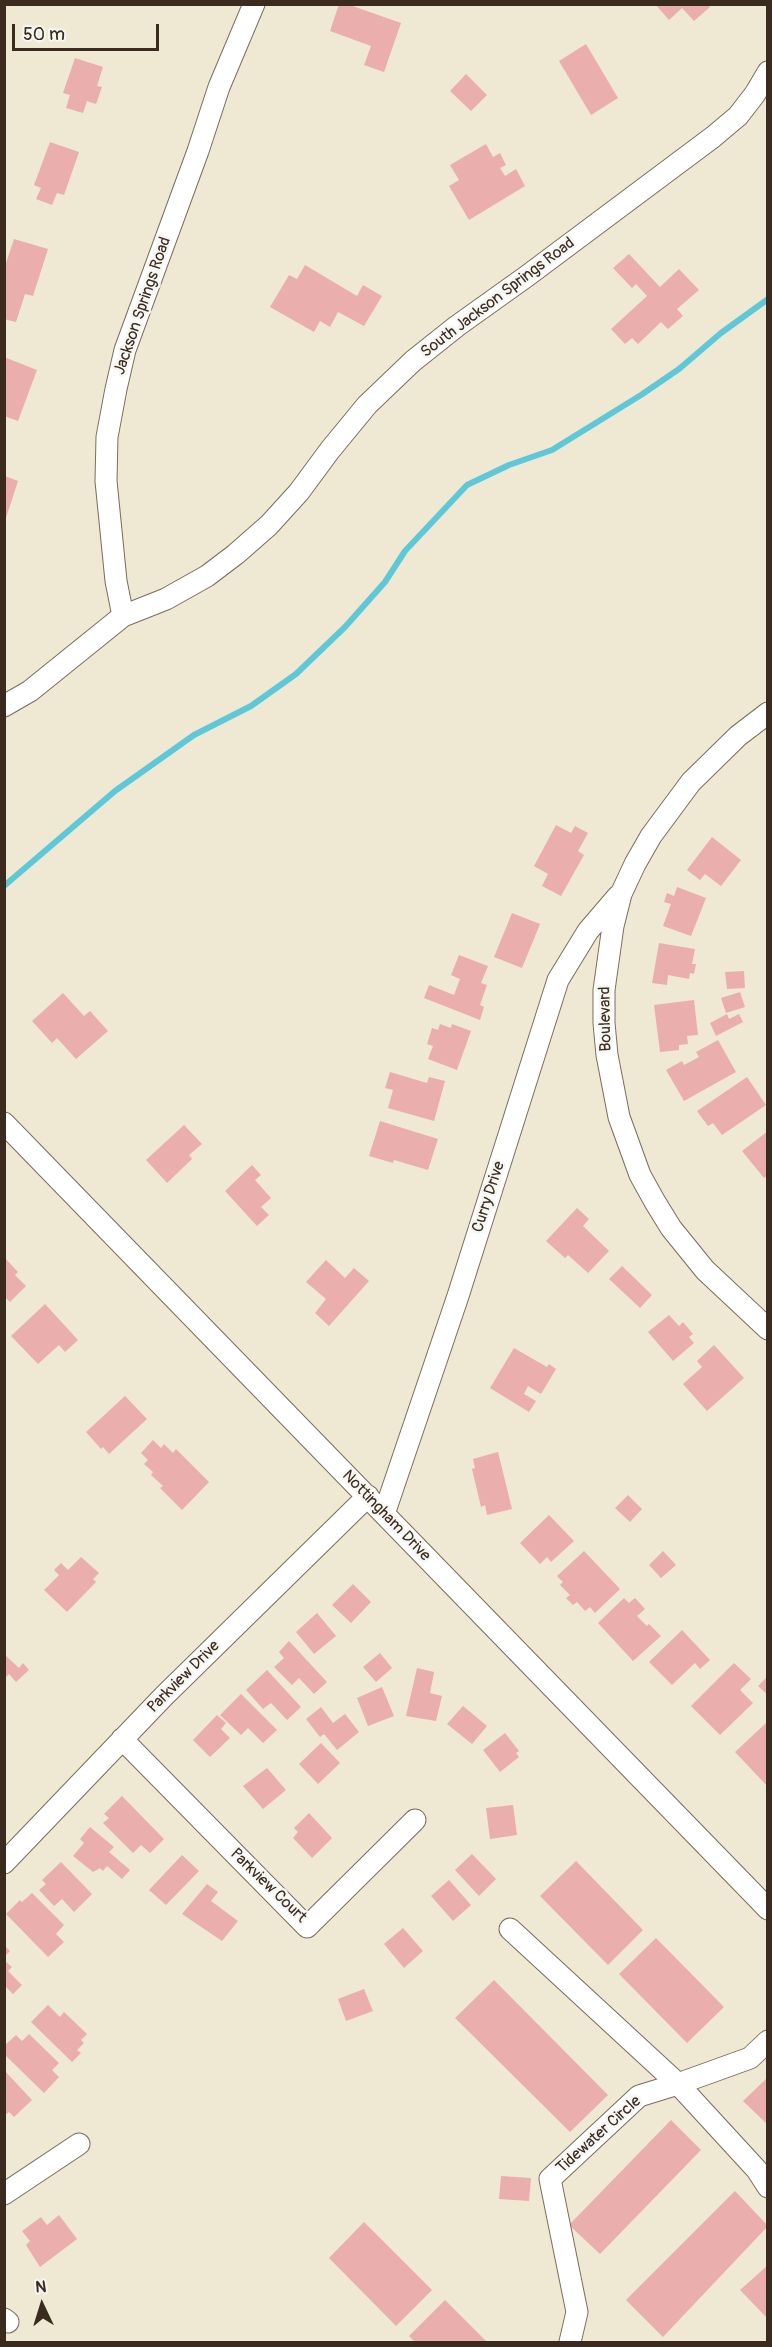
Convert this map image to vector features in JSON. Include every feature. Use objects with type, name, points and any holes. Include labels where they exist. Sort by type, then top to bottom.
[{"type":"street","name":"Jackson Springs Road","points":[[123,616],[116,581],[106,481],[107,437],[116,389],[125,350],[219,87],[254,4]]},
{"type":"street","name":"South Jackson Springs Road","points":[[123,616],[166,599],[207,576],[236,554],[269,525],[299,492],[330,450],[368,405],[413,361],[738,116],[768,72]]},
{"type":"street","points":[[4,706],[30,691],[123,616]]},
{"type":"street","name":"Boulevard","points":[[768,713],[738,736],[691,782],[651,836],[621,894],[607,957],[604,1023],[612,1088],[625,1137],[640,1175],[671,1228],[705,1270],[768,1329]]},
{"type":"street","name":"Curry Drive","points":[[384,1514],[458,1296],[558,980],[588,931],[621,894]]},
{"type":"street","name":"Nottingham Drive","points":[[4,1123],[768,1909]]},
{"type":"street","name":"Parkview Drive","points":[[4,1863],[122,1739],[368,1496]]},
{"type":"street","name":"Parkview Court","points":[[122,1739],[307,1927],[415,1820]]},
{"type":"street","points":[[510,1929],[678,2084],[757,2170],[768,2187]]},
{"type":"street","name":"Tidewater Circle","points":[[570,2343],[577,2312],[550,2179],[639,2096],[750,2058],[768,2042]]},
{"type":"street","points":[[4,2194],[79,2144]]},
{"type":"building","points":[[339,4],[347,4],[401,23],[384,72],[364,65],[371,46],[330,31]]},
{"type":"building","points":[[655,4],[708,4],[710,7],[694,21],[682,8],[669,20]]},
{"type":"building","points":[[586,44],[618,98],[591,115],[559,61]]},
{"type":"building","points":[[75,58],[103,67],[97,86],[102,87],[96,104],[87,101],[83,113],[66,108],[70,95],[63,93]]},
{"type":"building","points":[[466,74],[487,95],[471,111],[450,91]]},
{"type":"building","points":[[50,142],[79,152],[64,195],[57,193],[52,205],[36,199],[41,188],[34,185]]},
{"type":"building","points":[[486,144],[493,157],[500,153],[506,165],[500,168],[505,176],[516,169],[525,186],[469,220],[449,186],[459,180],[450,165]]},
{"type":"building","points":[[14,239],[48,249],[33,296],[25,294],[16,322],[4,319],[4,269]]},
{"type":"building","points":[[629,254],[660,287],[679,269],[699,290],[677,309],[683,316],[668,329],[661,322],[638,344],[632,338],[625,344],[611,329],[647,296],[636,284],[632,288],[613,268]]},
{"type":"building","points":[[305,265],[357,296],[363,285],[382,296],[364,326],[338,312],[330,327],[320,321],[314,332],[270,307],[289,275],[297,279]]},
{"type":"building","points":[[4,357],[37,370],[18,421],[4,416]]},
{"type":"building","points":[[5,476],[18,481],[5,521]]},
{"type":"building","points":[[556,825],[571,833],[575,826],[588,833],[578,851],[584,855],[561,896],[542,886],[548,874],[534,866]]},
{"type":"building","points":[[712,837],[741,860],[721,886],[705,874],[700,880],[687,870]]},
{"type":"building","points":[[677,887],[706,898],[691,936],[663,926],[671,904],[664,902],[667,893],[674,896]]},
{"type":"building","points":[[512,913],[540,924],[522,968],[494,957]]},
{"type":"building","points":[[659,943],[695,949],[692,964],[696,964],[694,974],[690,973],[689,979],[668,975],[667,985],[652,983]]},
{"type":"building","points":[[459,955],[488,966],[481,983],[487,985],[480,1005],[484,1007],[480,1020],[424,998],[429,985],[454,995],[460,979],[451,975]]},
{"type":"building","points":[[744,971],[745,988],[727,989],[725,972]]},
{"type":"building","points":[[740,992],[745,1007],[726,1013],[721,998]]},
{"type":"building","points":[[63,993],[84,1016],[90,1011],[108,1031],[76,1059],[57,1038],[52,1043],[32,1021]]},
{"type":"building","points":[[694,1000],[698,1035],[687,1036],[688,1044],[679,1045],[679,1050],[660,1052],[654,1005]]},
{"type":"building","points":[[727,1014],[729,1019],[739,1014],[743,1022],[716,1036],[710,1023]]},
{"type":"building","points":[[440,1024],[451,1028],[452,1024],[471,1031],[457,1070],[428,1059],[433,1046],[427,1044],[432,1028],[438,1030]]},
{"type":"building","points":[[718,1040],[736,1072],[684,1101],[666,1070],[682,1061],[684,1065],[699,1057],[696,1052]]},
{"type":"building","points":[[390,1072],[427,1083],[429,1077],[445,1081],[434,1121],[388,1108],[393,1090],[385,1088]]},
{"type":"building","points":[[747,1077],[766,1105],[722,1135],[713,1123],[708,1126],[697,1111]]},
{"type":"building","points":[[380,1121],[438,1139],[428,1170],[394,1160],[393,1163],[369,1156]]},
{"type":"building","points":[[184,1125],[202,1144],[189,1155],[192,1159],[167,1183],[146,1160]]},
{"type":"building","points":[[768,1131],[768,1175],[764,1178],[742,1151]]},
{"type":"building","points":[[252,1165],[261,1175],[255,1180],[271,1198],[261,1207],[269,1215],[257,1226],[225,1191]]},
{"type":"building","points":[[577,1208],[589,1219],[583,1226],[609,1251],[588,1273],[568,1255],[565,1258],[546,1241]]},
{"type":"building","points":[[4,1257],[18,1272],[15,1275],[26,1286],[10,1302],[4,1296]]},
{"type":"building","points":[[326,1260],[345,1278],[354,1268],[369,1281],[329,1326],[315,1313],[326,1299],[306,1282]]},
{"type":"building","points":[[622,1266],[652,1295],[640,1308],[609,1279]]},
{"type":"building","points":[[45,1304],[78,1340],[65,1352],[59,1345],[38,1364],[11,1336]]},
{"type":"building","points":[[669,1315],[679,1326],[683,1322],[693,1334],[689,1337],[694,1343],[673,1361],[648,1332]]},
{"type":"building","points":[[714,1345],[744,1378],[707,1411],[683,1384],[702,1367],[697,1361]]},
{"type":"building","points":[[514,1348],[547,1367],[549,1364],[556,1369],[541,1394],[528,1386],[524,1394],[536,1401],[529,1412],[490,1388]]},
{"type":"building","points":[[125,1396],[147,1419],[109,1454],[103,1447],[101,1449],[86,1432]]},
{"type":"building","points":[[153,1440],[161,1448],[164,1444],[173,1453],[176,1449],[209,1482],[182,1510],[160,1488],[163,1486],[151,1475],[153,1472],[144,1464],[148,1460],[141,1453]]},
{"type":"building","points":[[498,1452],[512,1509],[487,1515],[485,1505],[481,1507],[472,1469],[475,1468],[473,1459]]},
{"type":"building","points":[[628,1495],[642,1509],[630,1522],[615,1508]]},
{"type":"building","points":[[549,1515],[574,1541],[551,1562],[547,1557],[540,1564],[520,1543]]},
{"type":"building","points":[[584,1551],[620,1589],[595,1613],[590,1607],[585,1611],[577,1602],[573,1605],[566,1598],[570,1595],[560,1585],[563,1582],[557,1576]]},
{"type":"building","points":[[663,1551],[676,1565],[661,1578],[649,1565]]},
{"type":"building","points":[[81,1557],[99,1573],[93,1579],[96,1582],[67,1612],[44,1590],[59,1575],[54,1570],[61,1563],[68,1570]]},
{"type":"building","points":[[353,1584],[371,1602],[351,1623],[332,1605]]},
{"type":"building","points":[[624,1598],[629,1603],[635,1598],[645,1609],[637,1616],[661,1636],[633,1661],[598,1623]]},
{"type":"building","points":[[317,1613],[336,1636],[314,1654],[296,1632]]},
{"type":"building","points":[[682,1630],[710,1660],[700,1669],[695,1663],[672,1685],[649,1662]]},
{"type":"building","points":[[289,1641],[327,1682],[314,1694],[299,1678],[292,1685],[274,1667],[284,1658],[279,1652]]},
{"type":"building","points":[[380,1653],[392,1668],[376,1682],[363,1667]]},
{"type":"building","points":[[4,1654],[19,1668],[23,1663],[29,1670],[16,1682],[9,1674],[4,1679]]},
{"type":"building","points":[[734,1663],[751,1679],[740,1690],[753,1703],[720,1735],[691,1706]]},
{"type":"building","points":[[417,1668],[434,1672],[430,1693],[442,1696],[436,1721],[406,1716]]},
{"type":"building","points":[[267,1670],[301,1707],[287,1720],[271,1703],[263,1709],[246,1690]]},
{"type":"building","points":[[768,1676],[768,1695],[758,1686]]},
{"type":"building","points":[[382,1687],[394,1716],[368,1726],[357,1698]]},
{"type":"building","points":[[241,1694],[277,1730],[263,1743],[248,1728],[241,1735],[220,1715]]},
{"type":"building","points":[[463,1706],[487,1726],[472,1744],[447,1724]]},
{"type":"building","points":[[321,1707],[333,1723],[345,1714],[359,1732],[337,1750],[324,1734],[320,1737],[306,1719]]},
{"type":"building","points":[[217,1715],[226,1723],[221,1729],[230,1738],[210,1757],[193,1740]]},
{"type":"building","points":[[766,1723],[768,1724],[768,1787],[735,1752]]},
{"type":"building","points":[[505,1733],[519,1751],[516,1753],[519,1757],[500,1772],[483,1750]]},
{"type":"building","points":[[321,1743],[340,1763],[318,1784],[299,1764]]},
{"type":"building","points":[[267,1768],[286,1790],[263,1809],[243,1786]]},
{"type":"building","points":[[122,1796],[164,1839],[150,1853],[141,1845],[133,1853],[103,1823],[109,1818],[104,1814]]},
{"type":"building","points":[[513,1805],[517,1835],[490,1839],[486,1808]]},
{"type":"building","points":[[309,1813],[332,1838],[312,1858],[293,1838],[298,1832],[294,1828]]},
{"type":"building","points":[[90,1827],[114,1847],[109,1852],[130,1870],[122,1879],[107,1866],[103,1871],[100,1868],[93,1872],[73,1856],[84,1843],[80,1839]]},
{"type":"building","points":[[472,1854],[496,1879],[479,1896],[455,1870]]},
{"type":"building","points":[[182,1855],[199,1871],[166,1905],[149,1890]]},
{"type":"building","points":[[576,1861],[643,1930],[608,1965],[540,1896]]},
{"type":"building","points":[[61,1862],[92,1894],[74,1912],[62,1899],[54,1906],[39,1890],[46,1884],[42,1880]]},
{"type":"building","points":[[449,1880],[471,1905],[453,1921],[431,1896]]},
{"type":"building","points":[[207,1884],[218,1892],[211,1901],[238,1921],[222,1941],[182,1914]]},
{"type":"building","points":[[32,1893],[64,1925],[56,1934],[64,1942],[48,1957],[6,1914],[20,1900],[22,1902]]},
{"type":"building","points":[[403,1928],[423,1951],[404,1968],[384,1944]]},
{"type":"building","points":[[656,1938],[724,2007],[687,2043],[619,1974]]},
{"type":"building","points":[[4,1945],[10,1951],[4,1957]]},
{"type":"building","points":[[4,1960],[12,1967],[8,1971],[22,1985],[13,1994],[4,1985]]},
{"type":"building","points":[[494,1980],[608,2095],[570,2132],[455,2018]]},
{"type":"building","points":[[364,1989],[373,2011],[346,2021],[338,1999]]},
{"type":"building","points":[[48,2005],[60,2017],[64,2012],[87,2034],[81,2040],[84,2043],[77,2050],[81,2053],[72,2062],[31,2022]]},
{"type":"building","points":[[29,2034],[59,2063],[52,2070],[59,2077],[44,2093],[4,2054],[4,2046],[16,2035],[22,2041]]},
{"type":"building","points":[[4,2070],[32,2100],[14,2117],[9,2112],[4,2116]]},
{"type":"building","points":[[768,2077],[768,2125],[743,2101]]},
{"type":"building","points":[[671,2120],[701,2150],[600,2254],[569,2225]]},
{"type":"building","points":[[501,2176],[531,2178],[529,2201],[499,2199]]},
{"type":"building","points":[[735,2191],[768,2226],[663,2337],[626,2300]]},
{"type":"building","points":[[59,2215],[77,2239],[40,2267],[26,2245],[30,2241],[22,2231],[41,2217],[47,2225]]},
{"type":"building","points":[[364,2222],[432,2290],[396,2326],[329,2258]]},
{"type":"building","points":[[768,2265],[768,2319],[740,2290]]},
{"type":"building","points":[[445,2300],[487,2342],[415,2342],[409,2336]]},
{"type":"waterway","points":[[4,886],[115,791],[194,735],[251,706],[296,674],[345,627],[385,582],[405,551],[467,485],[509,465],[552,450],[679,369],[721,333],[768,299]]}]
